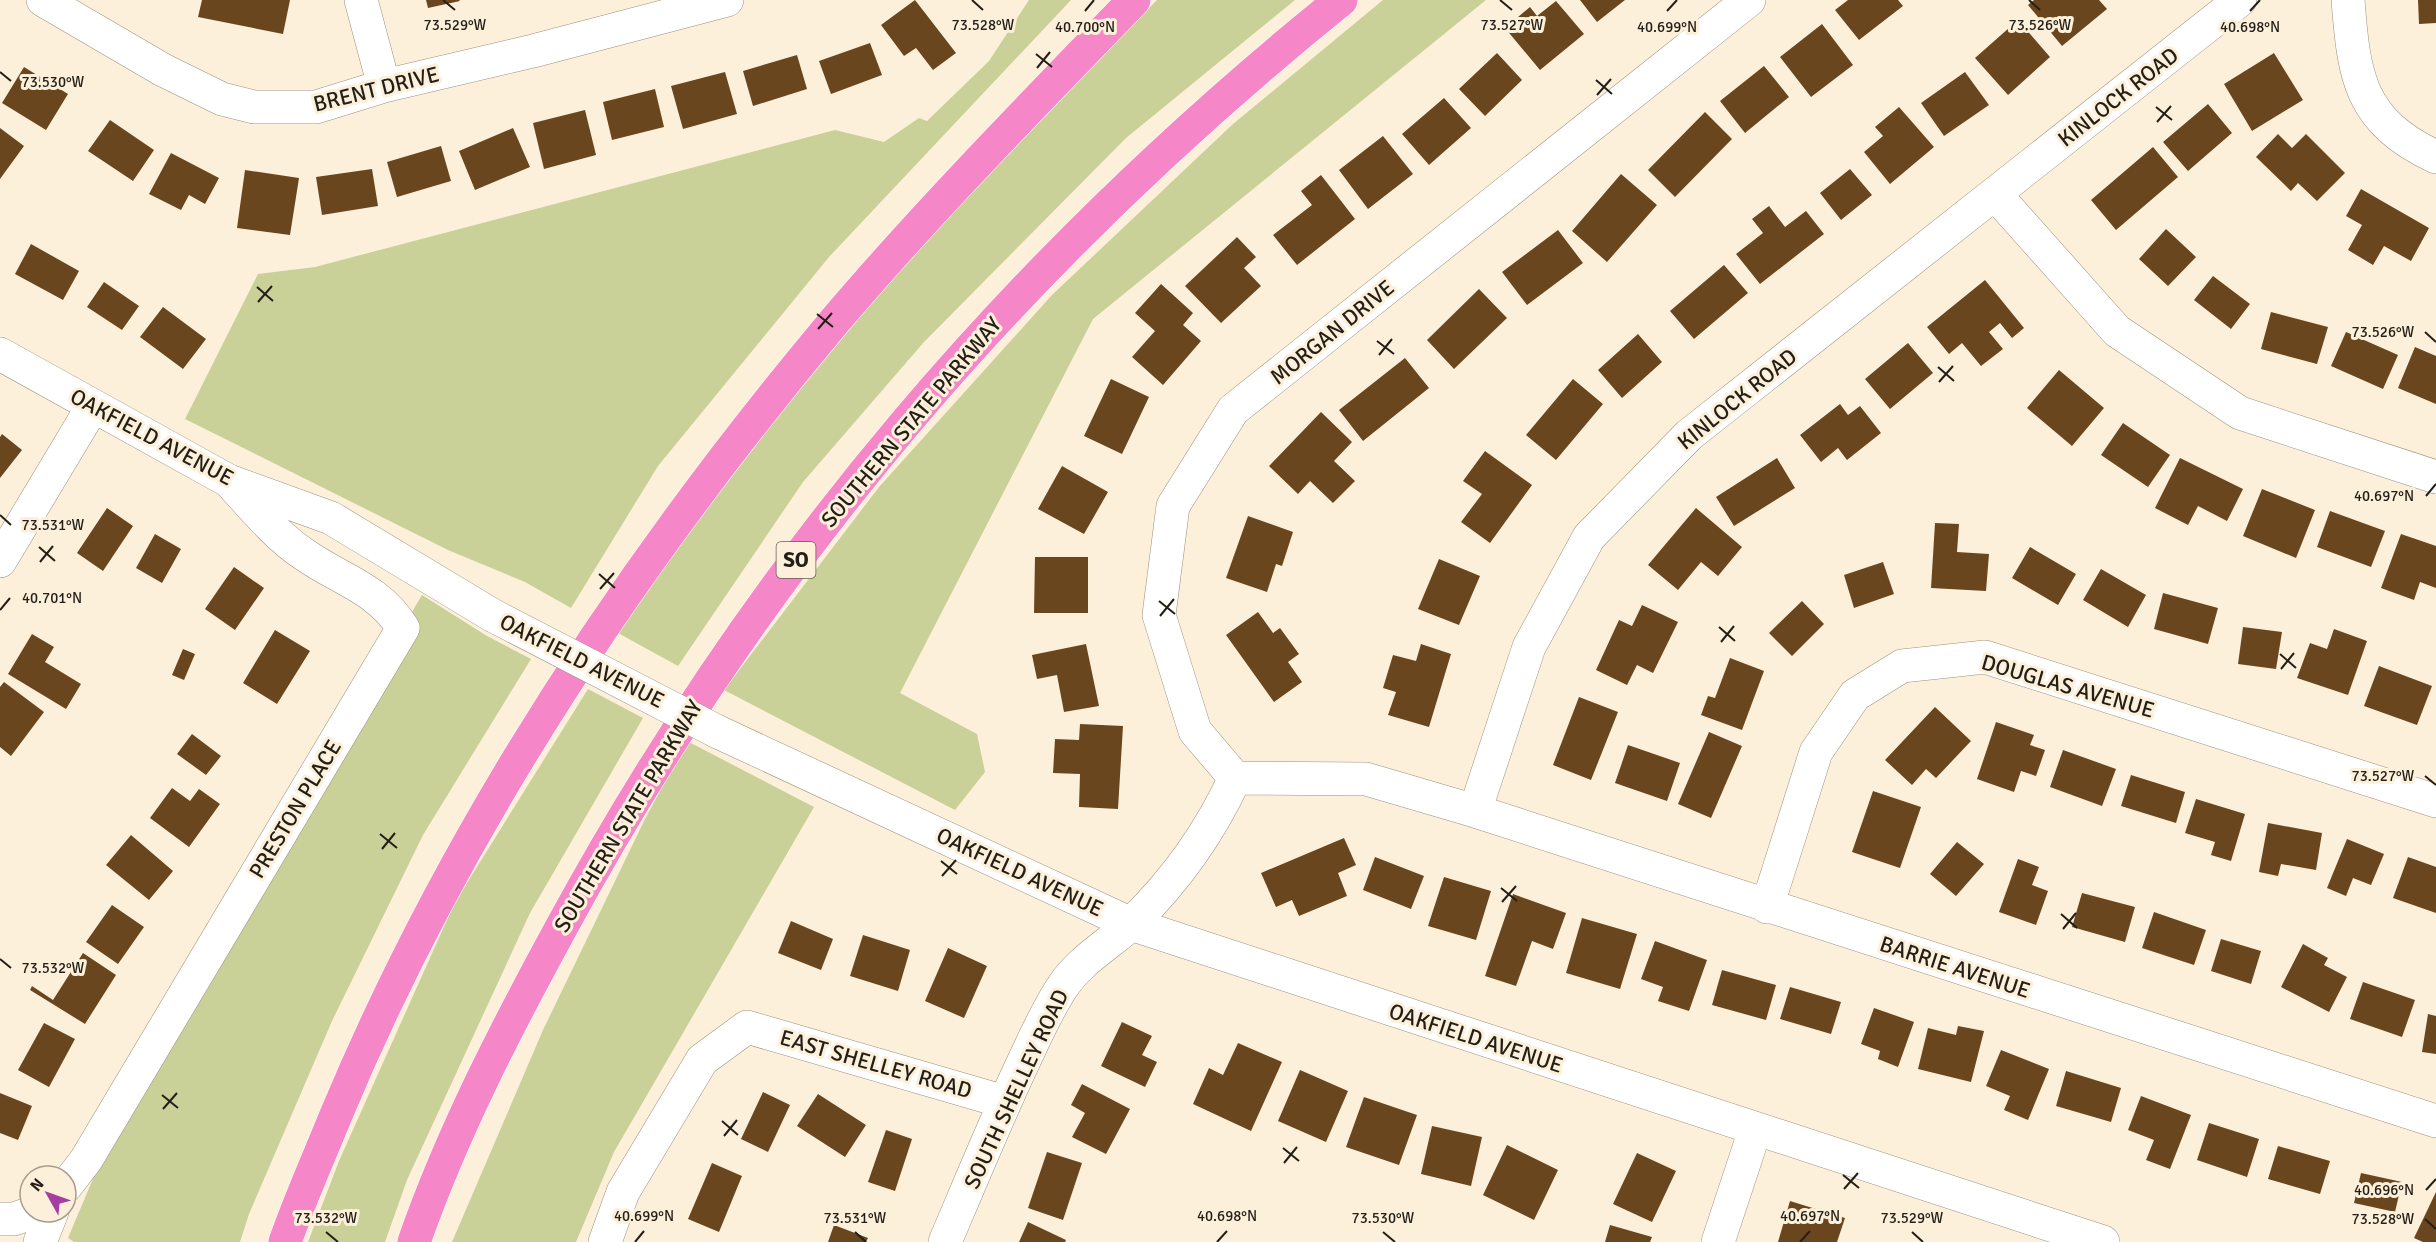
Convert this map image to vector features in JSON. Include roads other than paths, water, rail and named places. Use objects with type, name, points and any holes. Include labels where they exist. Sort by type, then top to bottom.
[{"type":"highway","points":[[285,1242],[363,1051],[421,933],[491,804],[653,552],[741,436],[834,322],[928,215],[1134,0]]},
{"type":"highway","name":"SOUTHERN STATE PARKWAY","points":[[414,1242],[460,1127],[533,979],[597,862],[657,762],[751,618],[847,494],[939,381],[1036,276],[1142,172],[1246,77],[1341,0]]},
{"type":"street","name":"BRENT DRIVE","points":[[43,0],[163,70],[232,102],[254,107],[316,107],[384,86],[534,51],[680,6],[727,0]]},
{"type":"street","points":[[361,0],[384,86]]},
{"type":"street","name":"MORGAN DRIVE","points":[[1235,778],[1195,731],[1159,615],[1173,506],[1233,410],[1749,0]]},
{"type":"street","name":"KINLOCK ROAD","points":[[1475,811],[1529,647],[1589,537],[1689,435],[2240,0]]},
{"type":"street","points":[[2348,0],[2352,54],[2356,75],[2366,96],[2390,127],[2436,157]]},
{"type":"street","points":[[1995,194],[2117,331],[2240,413],[2436,477]]},
{"type":"street","name":"OAKFIELD AVENUE","points":[[0,354],[229,481],[331,518],[492,615],[716,731],[1131,924],[2103,1242]]},
{"type":"street","points":[[0,561],[93,406]]},
{"type":"street","name":"PRESTON PLACE","points":[[78,1170],[403,628],[391,609],[366,591],[314,561],[281,537],[229,481]]},
{"type":"street","name":"DOUGLAS AVENUE","points":[[1767,907],[1816,752],[1855,695],[1902,666],[1985,657],[2436,801]]},
{"type":"street","points":[[1131,924],[1158,897],[1190,856],[1217,818],[1235,778],[1366,779],[1475,811]]},
{"type":"street","name":"BARRIE AVENUE","points":[[1475,811],[2436,1121]]},
{"type":"street","name":"SOUTH SHELLEY ROAD","points":[[945,1242],[1005,1102],[1039,1029],[1063,986],[1077,968],[1131,924]]},
{"type":"street","name":"EAST SHELLEY ROAD","points":[[605,1242],[623,1192],[702,1060],[747,1027],[1005,1102]]},
{"type":"street","points":[[1718,1242],[1755,1130]]},
{"type":"street","points":[[0,1220],[18,1218]]},
{"type":"street","points":[[40,1242],[47,1224]]}]
